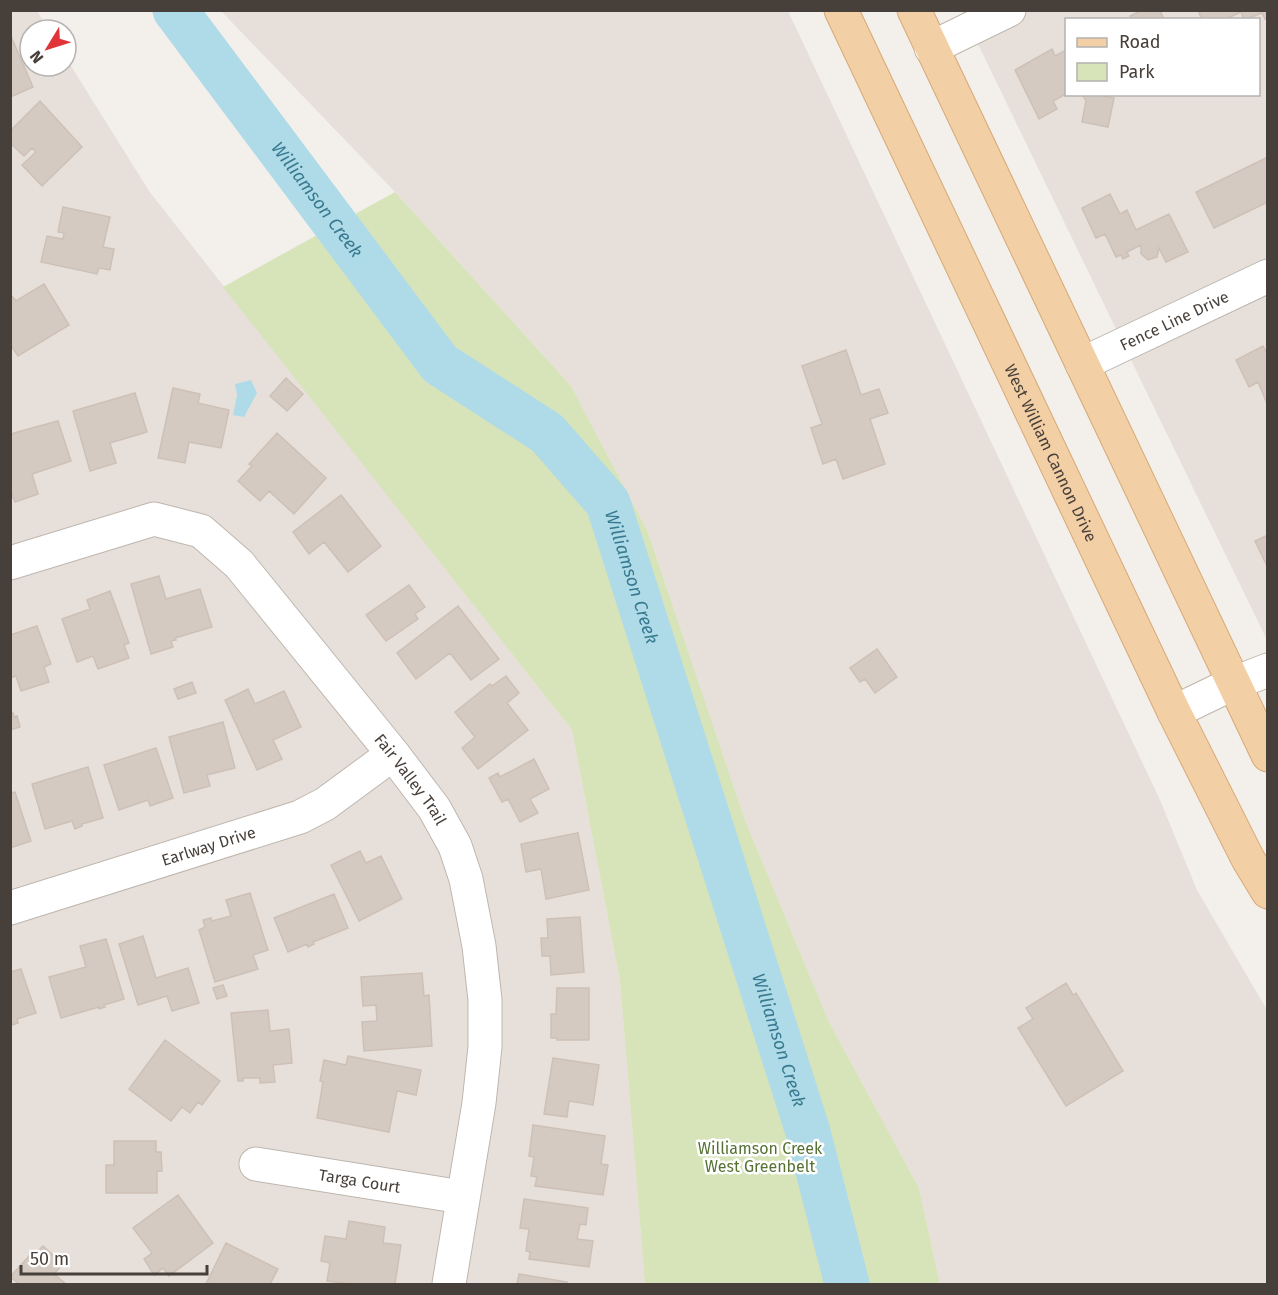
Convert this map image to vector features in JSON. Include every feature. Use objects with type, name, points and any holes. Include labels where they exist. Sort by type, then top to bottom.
[{"type":"main road","name":"West William Cannon Drive","points":[[840,10],[1174,712],[1248,859],[1268,892]]},
{"type":"main road","points":[[914,10],[1232,684],[1268,755]]},
{"type":"street","points":[[931,48],[1009,10]]},
{"type":"street","name":"Fence Line Drive","points":[[1082,364],[1268,276]]},
{"type":"street","name":"Fair Valley Trail","points":[[10,563],[154,519],[201,531],[239,564],[434,808],[455,846],[466,879],[479,946],[486,1000],[479,1103],[449,1284]]},
{"type":"street","points":[[1174,712],[1232,684],[1268,670]]},
{"type":"street","name":"Earlway Drive","points":[[10,908],[300,817],[325,804],[393,754]]},
{"type":"street","name":"Targa Court","points":[[256,1164],[462,1197]]},
{"type":"shaded area","points":[[10,11],[37,11],[41,18],[18,18],[18,78],[78,77],[149,191],[572,730],[620,981],[645,1284],[11,1284]]},
{"type":"shaded area","points":[[221,11],[788,11],[1160,800],[1197,890],[1267,1010],[1267,1284],[940,1284],[919,1188],[829,1022],[745,820],[648,532],[571,386],[395,192]]},
{"type":"shaded area","points":[[962,11],[1267,11],[1267,640]]},
{"type":"green space","name":"Williamson Creek West Greenbelt","points":[[395,192],[571,386],[648,532],[745,820],[829,1022],[919,1188],[940,1284],[645,1284],[620,981],[572,730],[223,287]]},
{"type":"water","points":[[251,380],[257,393],[244,417],[233,415],[237,395],[235,384]]},
{"type":"building","points":[[1142,10],[1160,10],[1163,18],[1131,18],[1130,16]]},
{"type":"building","points":[[1198,10],[1268,10],[1268,18],[1265,19],[1262,13],[1243,18],[1241,12],[1228,18],[1201,18]]},
{"type":"building","points":[[10,34],[18,52],[18,78],[29,78],[33,87],[10,97]]},
{"type":"building","points":[[1052,49],[1055,56],[1065,51],[1065,95],[1053,101],[1057,109],[1039,119],[1015,70]]},
{"type":"building","points":[[1083,96],[1114,98],[1108,127],[1082,122],[1086,101]]},
{"type":"building","points":[[40,101],[82,147],[42,186],[22,165],[36,152],[32,148],[24,156],[10,143],[10,131]]},
{"type":"building","points":[[1268,157],[1268,202],[1214,228],[1196,192]]},
{"type":"building","points":[[1110,194],[1120,214],[1127,210],[1136,230],[1169,214],[1188,252],[1166,262],[1159,248],[1157,257],[1148,260],[1141,254],[1141,245],[1127,252],[1129,256],[1123,259],[1121,255],[1116,257],[1105,234],[1096,238],[1082,208]]},
{"type":"building","points":[[63,207],[110,217],[103,247],[114,249],[110,270],[99,268],[97,274],[41,262],[47,236],[63,239],[64,233],[58,232]]},
{"type":"building","points":[[44,284],[69,325],[18,356],[10,344],[10,294],[16,301]]},
{"type":"building","points":[[1263,346],[1268,355],[1268,406],[1258,382],[1249,387],[1236,360]]},
{"type":"building","points":[[846,350],[861,395],[879,389],[888,413],[870,419],[885,464],[843,479],[836,459],[823,464],[811,428],[822,424],[802,366]]},
{"type":"building","points":[[286,378],[303,394],[287,411],[270,396]]},
{"type":"building","points":[[173,388],[200,394],[198,403],[229,410],[221,448],[189,442],[185,463],[158,458]]},
{"type":"building","points":[[135,393],[147,432],[110,443],[116,463],[90,471],[73,411]]},
{"type":"building","points":[[58,421],[71,461],[32,474],[38,494],[15,502],[10,490],[10,436]]},
{"type":"building","points":[[277,433],[326,478],[294,514],[269,491],[260,501],[238,481],[252,466],[249,464]]},
{"type":"building","points":[[341,495],[381,546],[348,572],[324,542],[309,554],[293,532]]},
{"type":"building","points":[[1268,535],[1268,568],[1255,541]]},
{"type":"building","points":[[159,576],[166,599],[200,589],[212,627],[175,638],[176,640],[171,641],[173,647],[151,654],[131,584]]},
{"type":"building","points":[[409,585],[425,607],[415,614],[418,619],[386,641],[366,615]]},
{"type":"building","points":[[110,591],[129,643],[124,645],[129,658],[98,669],[93,656],[77,662],[62,619],[90,609],[87,600]]},
{"type":"building","points":[[458,606],[499,659],[471,680],[450,653],[416,679],[397,653]]},
{"type":"building","points":[[37,626],[51,664],[44,667],[49,682],[21,691],[16,676],[10,678],[10,635]]},
{"type":"building","points":[[877,649],[897,677],[875,693],[865,679],[860,682],[850,668]]},
{"type":"building","points":[[506,676],[519,693],[507,703],[528,730],[478,769],[462,748],[475,737],[455,712],[490,684],[492,686]]},
{"type":"building","points":[[192,682],[196,693],[178,699],[174,689]]},
{"type":"building","points":[[248,689],[255,704],[284,691],[301,727],[273,740],[282,759],[257,770],[225,700]]},
{"type":"building","points":[[10,713],[13,713],[14,717],[17,716],[20,727],[10,730]]},
{"type":"building","points":[[223,722],[235,768],[207,775],[210,786],[184,793],[169,737]]},
{"type":"building","points":[[156,748],[173,798],[150,806],[148,800],[119,810],[104,765]]},
{"type":"building","points":[[534,759],[549,789],[530,799],[538,813],[520,822],[508,799],[502,802],[489,778],[498,773],[500,777]]},
{"type":"building","points":[[88,767],[103,818],[82,824],[75,829],[72,821],[45,829],[32,784]]},
{"type":"building","points":[[15,792],[31,841],[10,848],[10,793]]},
{"type":"building","points":[[578,833],[589,890],[546,899],[541,869],[526,872],[521,844]]},
{"type":"building","points":[[360,851],[366,863],[381,856],[402,899],[359,921],[331,865]]},
{"type":"building","points":[[250,893],[268,950],[253,955],[258,969],[215,982],[199,930],[205,927],[203,920],[211,918],[212,921],[231,916],[226,900]]},
{"type":"building","points":[[334,894],[348,928],[313,942],[314,944],[308,947],[307,944],[288,952],[274,918]]},
{"type":"building","points":[[580,917],[584,972],[551,975],[550,956],[542,956],[541,938],[548,938],[547,919]]},
{"type":"building","points":[[143,936],[156,978],[188,968],[199,1003],[172,1011],[167,996],[138,1005],[119,944]]},
{"type":"building","points":[[106,939],[124,999],[104,1005],[105,1007],[99,1009],[99,1007],[61,1018],[49,977],[86,967],[80,946]]},
{"type":"building","points":[[21,969],[36,1013],[17,1019],[18,1023],[12,1025],[10,1021],[10,972]]},
{"type":"building","points":[[422,973],[424,996],[429,995],[432,1046],[364,1051],[362,1022],[377,1021],[376,1005],[363,1006],[361,977]]},
{"type":"building","points":[[1066,983],[1073,995],[1076,993],[1123,1071],[1066,1106],[1018,1028],[1033,1019],[1026,1008]]},
{"type":"building","points":[[223,985],[227,996],[217,999],[213,988]]},
{"type":"building","points":[[557,988],[589,988],[589,1040],[551,1038],[551,1014],[556,1014]]},
{"type":"building","points":[[268,1010],[270,1031],[289,1029],[292,1063],[273,1065],[275,1082],[260,1083],[260,1078],[243,1078],[243,1081],[238,1081],[231,1013]]},
{"type":"building","points":[[165,1040],[220,1081],[202,1105],[198,1102],[190,1113],[182,1107],[171,1121],[129,1089]]},
{"type":"building","points":[[348,1056],[421,1070],[416,1095],[397,1091],[389,1132],[317,1118],[324,1060],[346,1065]]},
{"type":"building","points":[[553,1058],[599,1065],[593,1105],[569,1101],[567,1117],[544,1114]]},
{"type":"building","points":[[533,1125],[605,1136],[601,1164],[608,1165],[603,1195],[535,1186],[537,1177],[531,1176],[534,1157],[529,1156]]},
{"type":"building","points":[[114,1141],[156,1141],[156,1152],[161,1152],[162,1171],[157,1171],[157,1193],[106,1193],[106,1165],[114,1165]]},
{"type":"building","points":[[178,1195],[213,1243],[169,1276],[163,1268],[154,1275],[144,1259],[152,1253],[133,1228]]},
{"type":"building","points":[[524,1199],[588,1208],[586,1225],[580,1224],[577,1239],[593,1241],[589,1267],[529,1259],[530,1252],[526,1251],[529,1229],[520,1228]]},
{"type":"building","points":[[349,1221],[385,1227],[383,1243],[401,1245],[395,1284],[353,1284],[327,1281],[330,1263],[321,1261],[325,1236],[346,1239]]},
{"type":"building","points":[[226,1243],[278,1269],[270,1284],[206,1284]]},
{"type":"building","points":[[43,1246],[63,1264],[54,1274],[66,1284],[19,1284],[10,1277],[31,1254],[33,1256]]},
{"type":"building","points":[[519,1274],[567,1282],[566,1284],[517,1284]]},
{"type":"waterway","name":"Williamson Creek","points":[[175,10],[440,364],[547,433],[608,503],[808,1132],[847,1284]]}]
